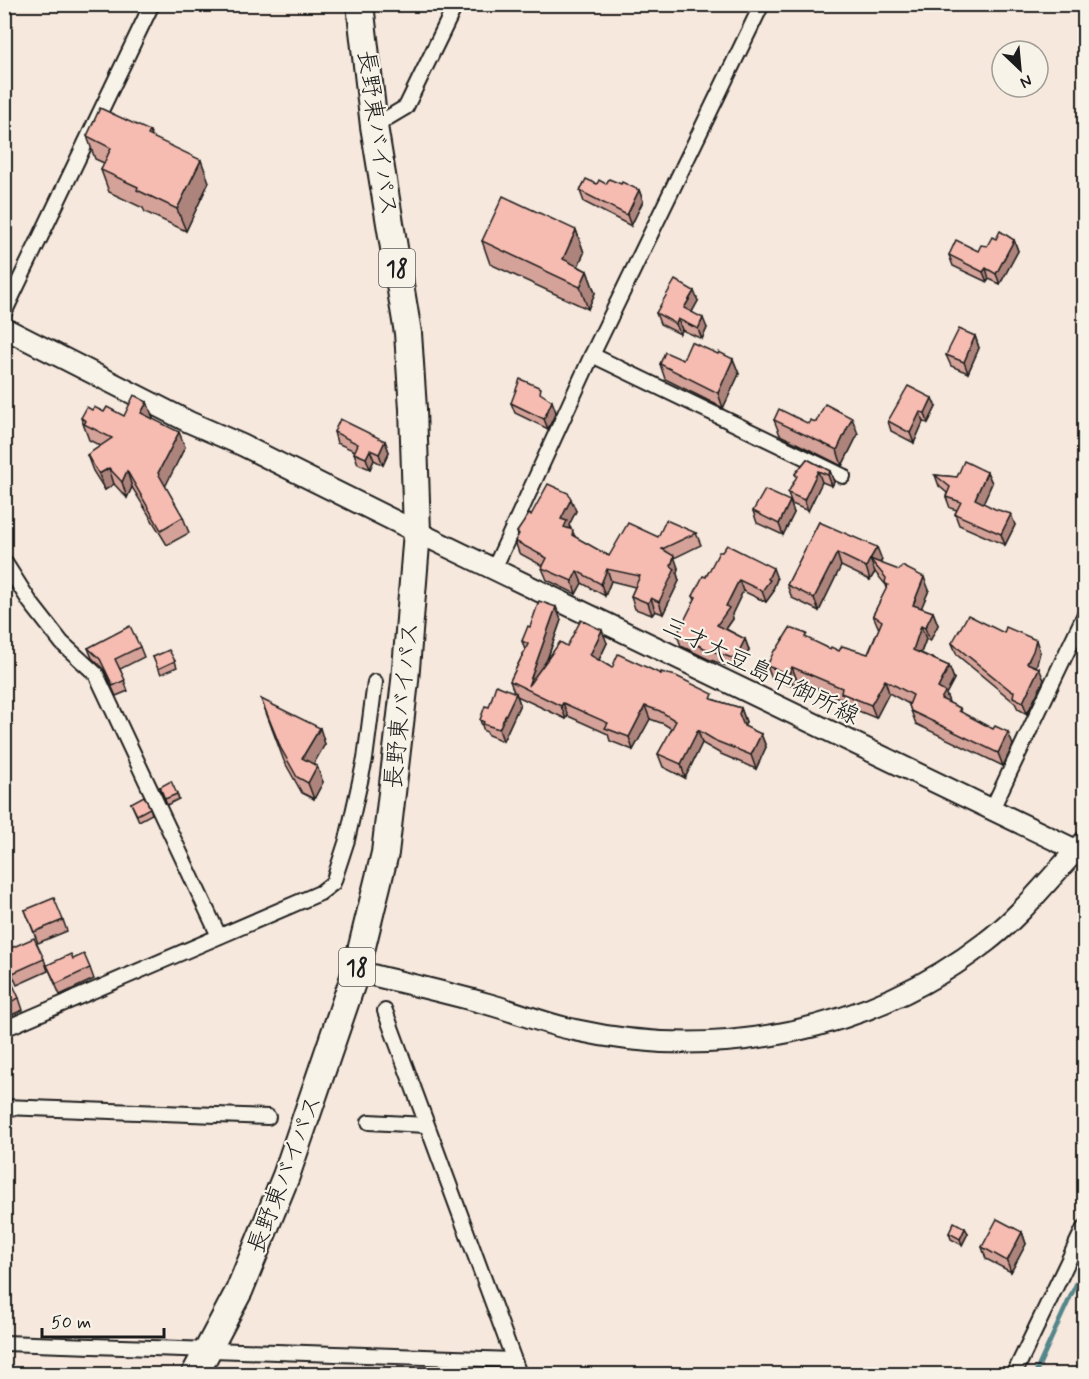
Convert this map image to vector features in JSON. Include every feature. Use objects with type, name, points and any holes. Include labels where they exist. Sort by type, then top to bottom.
[{"type":"highway","name":"長野東バイパス","points":[[195,1374],[239,1291],[286,1176],[356,971],[384,853],[405,681],[417,532],[408,333],[374,126],[360,4]]},
{"type":"street","points":[[4,313],[152,4]]},
{"type":"street","points":[[374,126],[406,107],[456,4]]},
{"type":"street","points":[[494,569],[592,355],[762,4]]},
{"type":"street","name":"三才大豆島中御所線","points":[[4,328],[189,422],[242,445],[417,532],[992,809],[1082,848]]},
{"type":"street","points":[[592,355],[843,476]]},
{"type":"street","points":[[4,561],[30,602],[62,643],[96,674],[219,936]]},
{"type":"street","points":[[992,809],[1084,616]]},
{"type":"street","points":[[4,1029],[320,893],[333,883],[347,840],[365,759],[375,682]]},
{"type":"street","points":[[356,971],[488,1004],[574,1030],[642,1041],[711,1043],[785,1034],[858,1013],[930,980],[987,941],[1082,848]]},
{"type":"street","points":[[385,1011],[519,1374]]},
{"type":"street","points":[[4,1107],[268,1117]]},
{"type":"street","points":[[369,1122],[426,1125]]},
{"type":"street","points":[[1014,1374],[1084,1228]]},
{"type":"street","points":[[4,1343],[513,1360]]},
{"type":"building","points":[[100,108],[150,131],[148,135],[201,160],[177,209],[101,170],[111,148],[87,136]]},
{"type":"building","points":[[586,179],[597,184],[599,180],[606,184],[609,179],[639,190],[627,215],[580,191]]},
{"type":"building","points":[[503,196],[576,230],[563,259],[587,271],[580,287],[482,241]]},
{"type":"building","points":[[1000,231],[1014,240],[996,274],[986,268],[983,272],[949,255],[956,240],[978,251],[981,245],[987,246],[992,237],[996,239]]},
{"type":"building","points":[[675,280],[694,291],[684,308],[703,318],[698,329],[678,319],[676,324],[656,313]]},
{"type":"building","points":[[959,329],[975,336],[964,362],[946,355]]},
{"type":"building","points":[[691,342],[733,359],[718,393],[660,364],[665,352],[683,360]]},
{"type":"building","points":[[520,379],[541,388],[540,393],[552,401],[544,419],[511,403]]},
{"type":"building","points":[[908,386],[932,398],[925,413],[920,412],[910,433],[888,421]]},
{"type":"building","points":[[134,395],[147,402],[141,413],[179,432],[158,473],[183,517],[161,530],[127,471],[122,482],[109,468],[99,474],[87,455],[112,438],[84,424],[86,421],[81,418],[87,407],[92,410],[94,407],[104,412],[107,407],[124,416]]},
{"type":"building","points":[[825,404],[852,418],[837,450],[774,420],[779,409],[809,424],[810,420],[816,422]]},
{"type":"building","points":[[340,419],[385,441],[379,454],[370,450],[366,458],[354,453],[358,444],[334,432]]},
{"type":"building","points":[[807,459],[830,471],[828,475],[818,471],[804,500],[788,493],[797,476],[795,474]]},
{"type":"building","points":[[964,461],[987,472],[975,499],[1011,514],[1001,534],[955,514],[961,502],[946,497],[950,487],[935,475],[957,477]]},
{"type":"building","points":[[548,484],[568,493],[571,499],[561,519],[567,521],[564,527],[573,530],[572,535],[609,556],[628,523],[658,537],[666,520],[696,533],[662,549],[674,556],[671,566],[675,569],[659,602],[651,598],[648,603],[631,596],[640,576],[607,569],[601,584],[577,571],[572,581],[542,568],[547,558],[515,541],[519,534],[517,532],[529,514],[531,515]]},
{"type":"building","points":[[765,490],[790,501],[779,524],[753,511]]},
{"type":"building","points":[[819,522],[877,547],[866,567],[837,553],[814,598],[787,585]]},
{"type":"building","points":[[727,545],[773,568],[768,579],[770,580],[762,591],[739,580],[726,606],[729,608],[717,625],[745,639],[735,659],[677,635],[696,597],[693,596],[703,576],[706,577],[719,552],[722,552]]},
{"type":"building","points":[[870,559],[899,570],[902,566],[924,577],[913,605],[933,612],[925,628],[921,626],[913,650],[949,666],[938,688],[945,692],[941,699],[993,729],[995,726],[1008,732],[998,753],[911,711],[909,705],[913,695],[885,680],[871,705],[841,693],[842,688],[792,667],[789,674],[767,666],[790,628],[807,634],[805,637],[830,649],[831,647],[839,651],[842,646],[868,654],[882,621],[873,615],[888,585],[885,583],[886,578]]},
{"type":"building","points":[[539,601],[556,607],[528,686],[560,642],[567,646],[581,620],[602,630],[590,655],[612,668],[618,654],[661,674],[661,672],[676,676],[713,694],[711,699],[741,708],[739,714],[744,726],[761,734],[751,755],[716,741],[698,730],[681,764],[658,754],[676,721],[660,711],[645,706],[629,737],[605,728],[608,723],[563,703],[561,706],[510,681],[528,644],[522,641],[528,626],[530,627]]},
{"type":"building","points":[[968,615],[1004,633],[1006,627],[1036,640],[1027,663],[1039,668],[1023,702],[1013,697],[1014,691],[952,643]]},
{"type":"building","points":[[130,626],[140,647],[115,659],[125,680],[113,686],[100,659],[88,648]]},
{"type":"building","points":[[169,650],[175,661],[158,669],[153,657]]},
{"type":"building","points":[[496,685],[516,693],[499,729],[483,724],[484,722],[480,720],[485,706],[489,707]]},
{"type":"building","points":[[261,699],[320,728],[302,758],[317,766],[308,783],[297,777],[279,745]]},
{"type":"building","points":[[171,781],[177,794],[165,799],[160,787]]},
{"type":"building","points":[[144,796],[150,808],[137,815],[131,803]]},
{"type":"building","points":[[54,898],[63,920],[34,932],[25,910]]},
{"type":"building","points":[[34,938],[44,959],[13,973],[4,951]]},
{"type":"building","points":[[71,954],[73,959],[84,954],[90,968],[56,984],[47,965]]},
{"type":"building","points":[[9,976],[19,998],[4,1005],[4,978]]},
{"type":"building","points":[[997,1219],[1022,1232],[1007,1261],[982,1247]]},
{"type":"building","points":[[954,1222],[965,1228],[960,1239],[949,1233]]},
{"type":"waterway","points":[[1035,1374],[1084,1267]]}]
